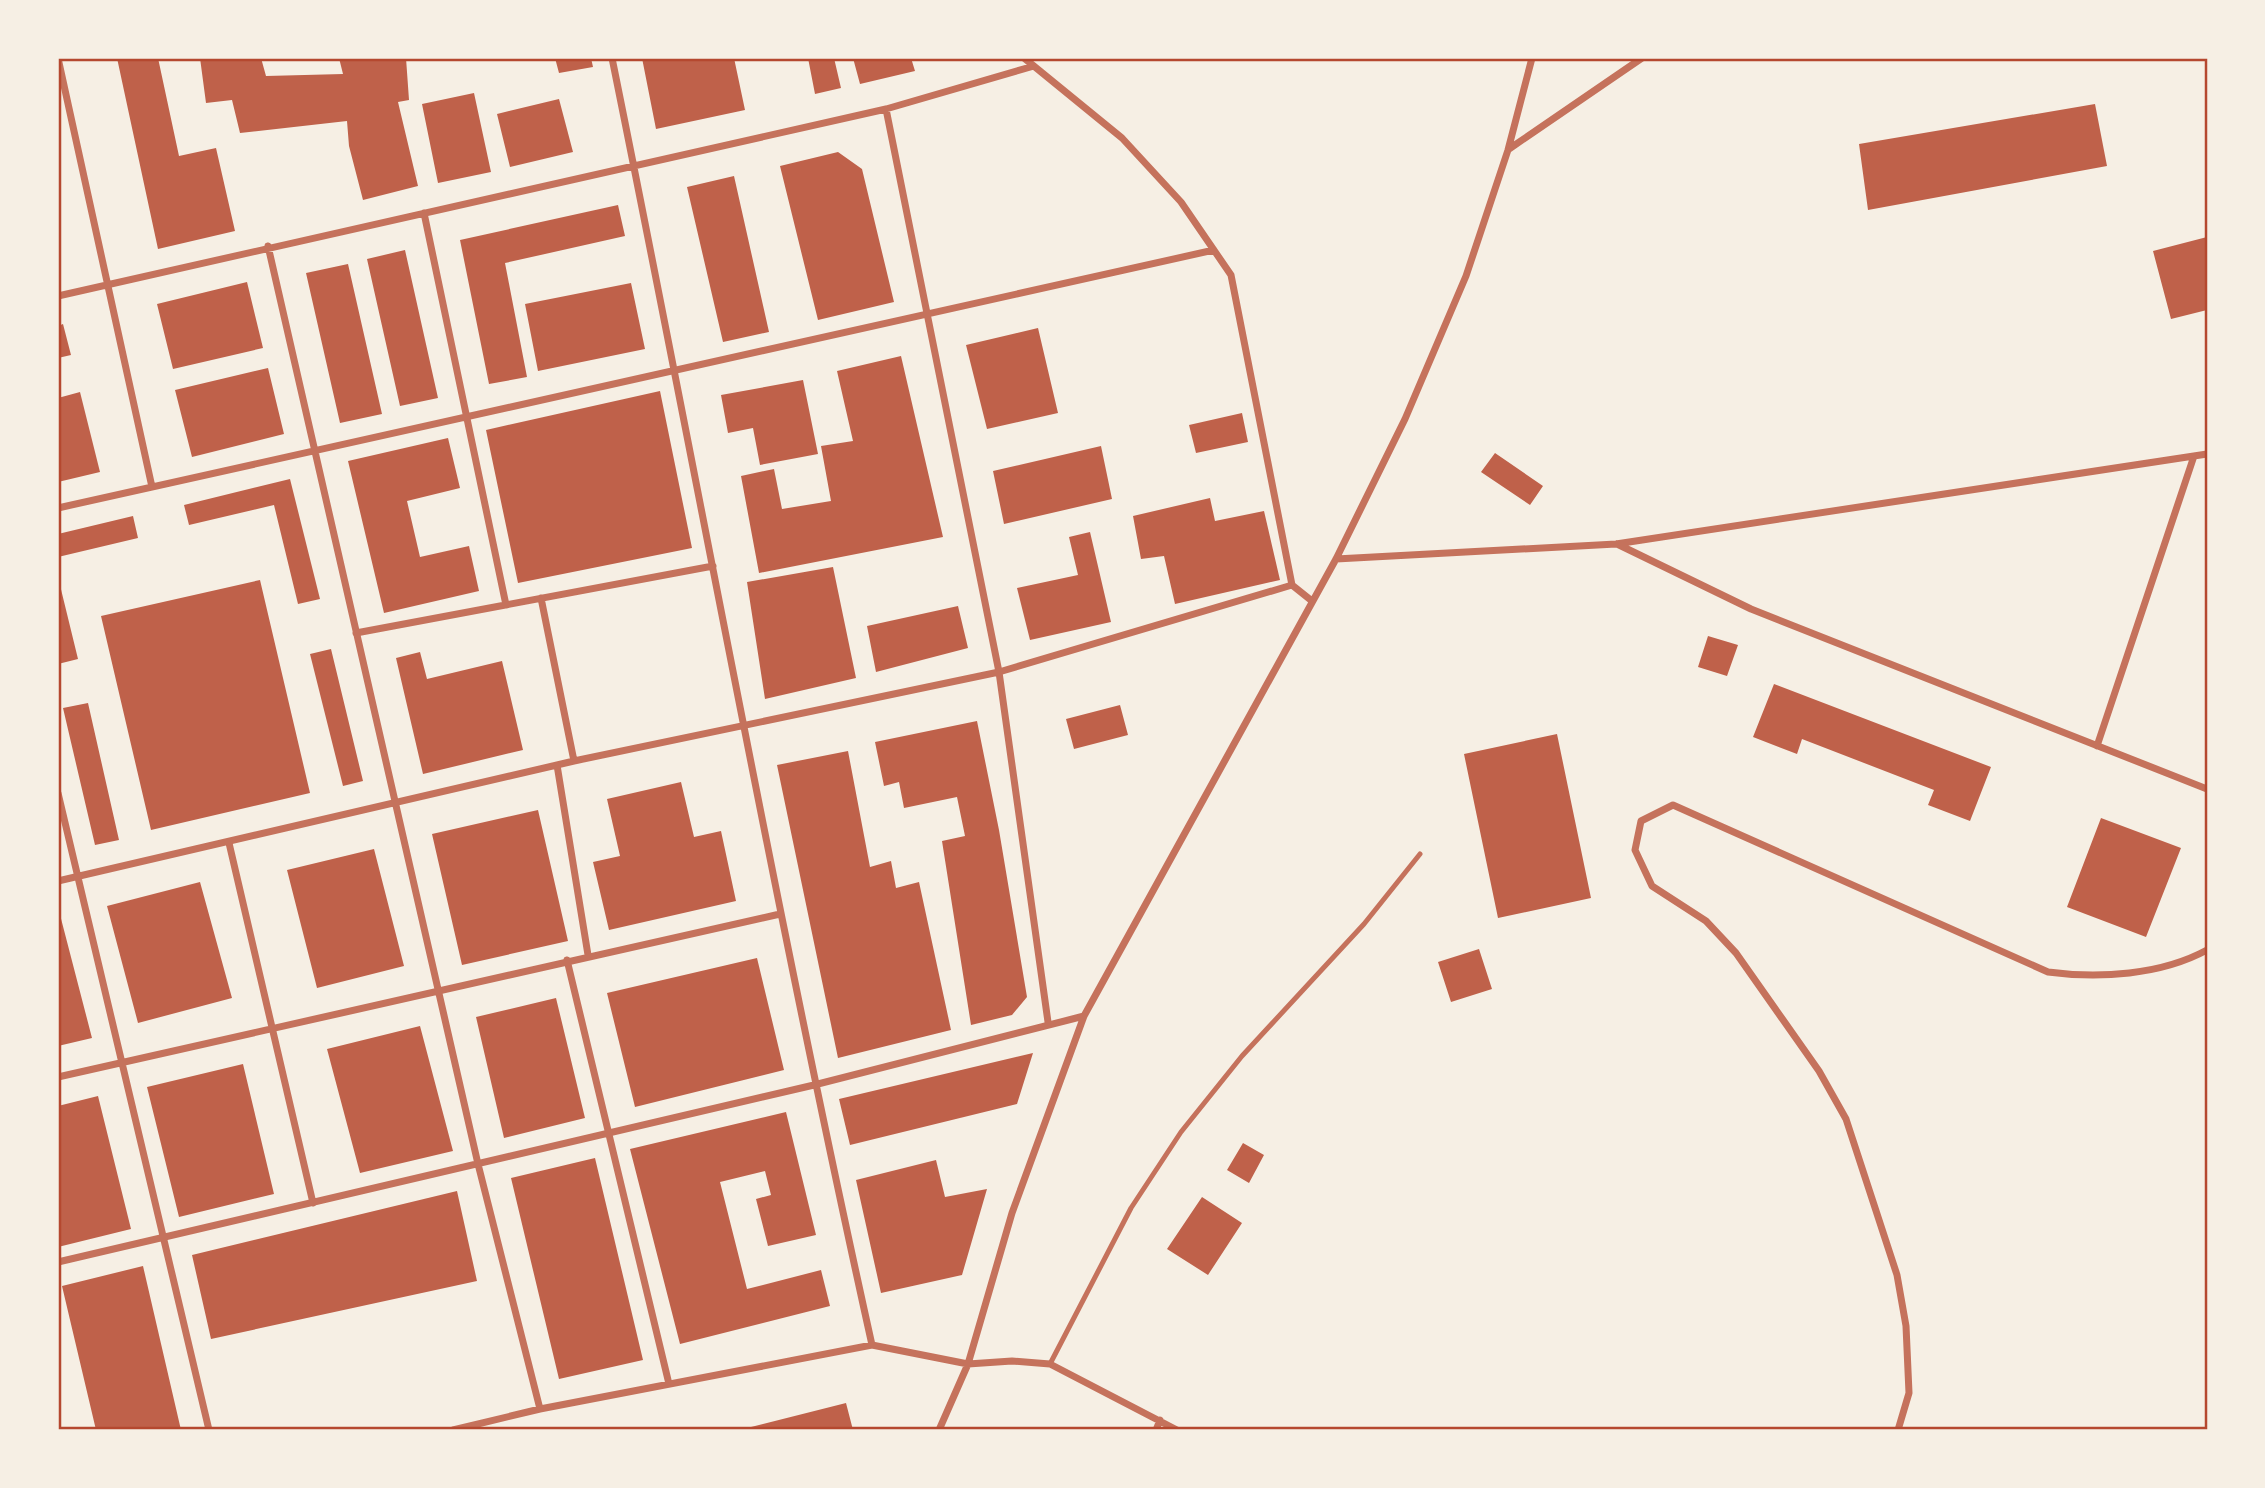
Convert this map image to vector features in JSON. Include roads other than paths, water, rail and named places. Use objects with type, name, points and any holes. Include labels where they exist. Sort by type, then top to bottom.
[{"type":"street","points":[[58,58],[105,284],[152,487]]},
{"type":"street","points":[[612,58],[676,371],[814,1084],[872,1345]]},
{"type":"street","points":[[1024,58],[1122,138],[1181,202],[1231,275],[1292,585],[1312,601]]},
{"type":"street","points":[[939,1430],[968,1364],[1012,1213],[1084,1016],[1336,559],[1405,419],[1466,276],[1508,150],[1532,58]]},
{"type":"street","points":[[1508,150],[1642,58]]},
{"type":"street","points":[[58,296],[268,246],[886,109],[1034,66]]},
{"type":"street","points":[[886,109],[999,672],[1048,1022]]},
{"type":"street","points":[[424,213],[506,605]]},
{"type":"street","points":[[268,246],[478,1164],[540,1409]]},
{"type":"street","points":[[58,508],[1214,250]]},
{"type":"street","points":[[1336,559],[1616,544],[2207,454]]},
{"type":"street","points":[[2097,746],[2194,456]]},
{"type":"street","points":[[1616,544],[1751,609],[2207,789]]},
{"type":"street","points":[[356,633],[713,566]]},
{"type":"street","points":[[58,881],[396,805],[575,761],[999,672],[1292,585]]},
{"type":"street","points":[[541,598],[575,761]]},
{"type":"street","points":[[557,765],[588,956]]},
{"type":"street","points":[[58,793],[209,1430]]},
{"type":"street","points":[[1898,1430],[1909,1394],[1906,1326],[1898,1275],[1846,1119],[1819,1071],[1736,953],[1706,921],[1652,886],[1635,850],[1641,821],[1673,805],[2048,972],[2084,977],[2181,964],[2207,950]]},
{"type":"street","points":[[229,843],[313,1203]]},
{"type":"street","points":[[58,1077],[780,914]]},
{"type":"street","points":[[567,960],[669,1384]]},
{"type":"street","points":[[58,1262],[814,1084],[1048,1022],[1084,1016]]},
{"type":"street","points":[[453,1430],[540,1409],[872,1345],[968,1364],[1012,1361],[1049,1364],[1177,1430]]},
{"type":"street","points":[[1156,1430],[1160,1420]]},
{"type":"lane","points":[[1049,1364],[1131,1208],[1181,1132],[1242,1056],[1364,924],[1420,854]]}]
